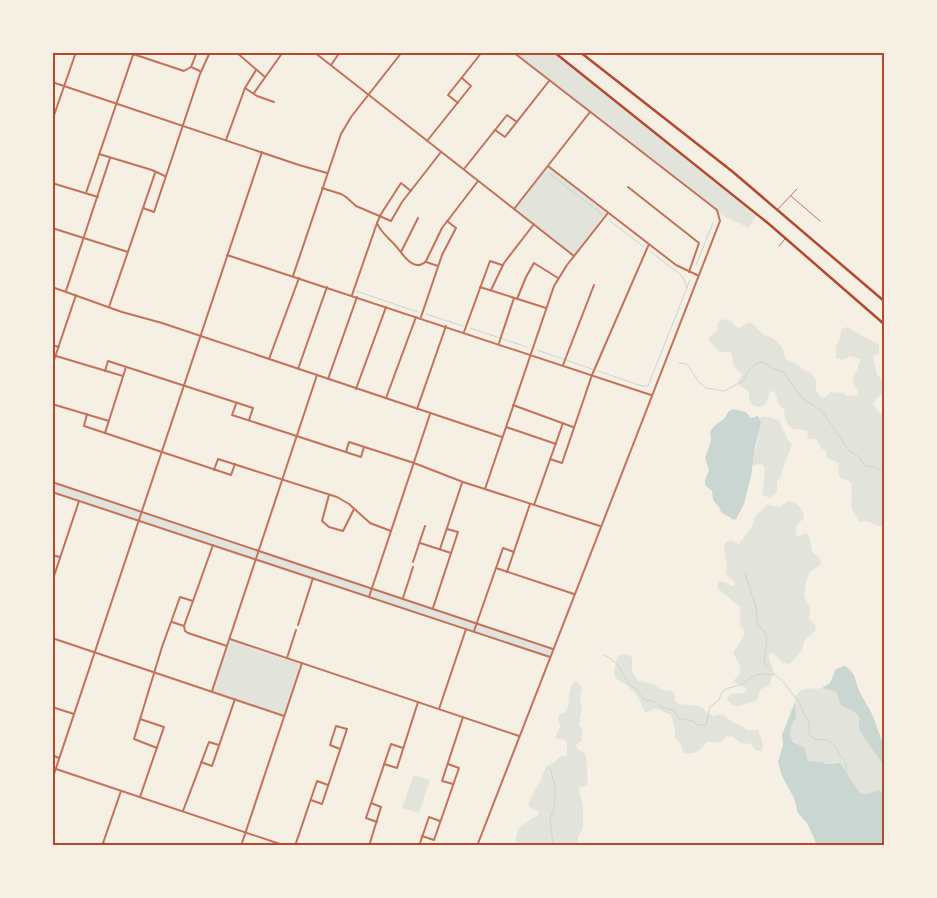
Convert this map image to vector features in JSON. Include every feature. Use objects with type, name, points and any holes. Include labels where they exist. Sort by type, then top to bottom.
[{"type":"main road","points":[[554,52],[729,191],[884,324]]},
{"type":"main road","points":[[580,52],[733,172],[884,300]]},
{"type":"street","points":[[52,121],[76,52]]},
{"type":"street","points":[[143,57],[145,52]]},
{"type":"street","points":[[86,194],[133,53],[184,71],[191,67],[197,52]]},
{"type":"street","points":[[143,208],[154,212],[201,71],[210,52]]},
{"type":"street","points":[[236,52],[265,77]]},
{"type":"street","points":[[254,93],[283,52]]},
{"type":"street","points":[[314,52],[574,256]]},
{"type":"street","points":[[330,65],[340,52]]},
{"type":"street","points":[[293,276],[341,134],[351,117],[402,52]]},
{"type":"street","points":[[458,103],[448,95],[482,52]]},
{"type":"street","points":[[477,846],[718,225],[719,214],[712,206],[513,52]]},
{"type":"street","points":[[191,67],[201,71]]},
{"type":"street","points":[[226,140],[245,88],[256,70]]},
{"type":"street","points":[[427,141],[471,86],[462,78]]},
{"type":"street","points":[[495,130],[505,137],[549,81]]},
{"type":"street","points":[[52,82],[327,173]]},
{"type":"street","points":[[245,88],[274,102]]},
{"type":"street","points":[[514,209],[590,112]]},
{"type":"street","points":[[464,169],[507,115],[517,122]]},
{"type":"street","points":[[52,780],[262,152]]},
{"type":"street","points":[[322,188],[346,196],[356,206],[391,221],[441,152]]},
{"type":"street","points":[[99,154],[152,170],[165,176]]},
{"type":"street","points":[[66,291],[110,158]]},
{"type":"street","points":[[548,166],[676,265],[698,276]]},
{"type":"street","points":[[109,307],[155,173]]},
{"type":"street","points":[[377,223],[381,231],[413,264],[421,265],[426,261],[434,241],[447,221],[478,181]]},
{"type":"street","points":[[52,183],[98,196]]},
{"type":"street","points":[[352,296],[380,215],[401,183],[411,191]]},
{"type":"street","points":[[628,187],[698,241],[699,244],[689,272]]},
{"type":"street","points":[[485,489],[530,354],[558,278],[608,213]]},
{"type":"street","points":[[401,252],[418,218]]},
{"type":"street","points":[[421,318],[446,245],[456,228],[447,221]]},
{"type":"street","points":[[491,290],[502,265],[534,224]]},
{"type":"street","points":[[52,228],[128,252]]},
{"type":"street","points":[[550,459],[562,464],[592,375],[649,244]]},
{"type":"street","points":[[228,254],[651,395]]},
{"type":"street","points":[[426,261],[438,266]]},
{"type":"street","points":[[464,332],[490,261],[502,265]]},
{"type":"street","points":[[517,299],[534,263],[558,278]]},
{"type":"street","points":[[270,359],[298,278]]},
{"type":"street","points":[[563,366],[594,285]]},
{"type":"street","points":[[52,287],[502,437]]},
{"type":"street","points":[[298,369],[327,287]]},
{"type":"street","points":[[480,287],[546,308]]},
{"type":"street","points":[[52,366],[76,295]]},
{"type":"street","points":[[328,379],[357,297]]},
{"type":"street","points":[[498,344],[514,298]]},
{"type":"street","points":[[356,388],[386,307]]},
{"type":"street","points":[[386,398],[416,317]]},
{"type":"street","points":[[417,409],[446,326]]},
{"type":"street","points":[[52,345],[59,347]]},
{"type":"street","points":[[56,356],[123,376]]},
{"type":"street","points":[[105,371],[108,361],[253,408],[249,420]]},
{"type":"street","points":[[105,433],[126,367]]},
{"type":"street","points":[[212,691],[317,375]]},
{"type":"street","points":[[236,403],[232,414],[249,420],[361,457],[364,447]]},
{"type":"street","points":[[52,404],[109,421]]},
{"type":"street","points":[[513,405],[574,427]]},
{"type":"street","points":[[369,597],[430,413]]},
{"type":"street","points":[[87,414],[84,426],[214,470],[231,475],[235,464]]},
{"type":"street","points":[[534,505],[563,423]]},
{"type":"street","points":[[506,427],[556,444]]},
{"type":"street","points":[[346,452],[349,442],[414,463],[463,482],[600,526]]},
{"type":"street","points":[[214,470],[218,459],[329,495],[347,502],[370,523],[391,531]]},
{"type":"street","points":[[52,482],[553,649]]},
{"type":"street","points":[[440,549],[463,482]]},
{"type":"street","points":[[52,492],[550,657]]},
{"type":"street","points":[[329,495],[322,521],[328,527],[343,531],[354,509]]},
{"type":"street","points":[[52,582],[79,501]]},
{"type":"street","points":[[507,572],[530,504]]},
{"type":"street","points":[[412,562],[425,526]]},
{"type":"street","points":[[433,608],[458,532],[447,529]]},
{"type":"street","points":[[419,542],[451,553]]},
{"type":"street","points":[[213,545],[184,630],[227,646]]},
{"type":"street","points":[[473,631],[503,548],[514,552]]},
{"type":"street","points":[[52,555],[61,558]]},
{"type":"street","points":[[403,598],[413,567]]},
{"type":"street","points":[[496,568],[574,594]]},
{"type":"street","points":[[298,625],[313,578]]},
{"type":"street","points":[[157,748],[134,738],[180,597],[193,601]]},
{"type":"street","points":[[171,622],[184,626]]},
{"type":"street","points":[[440,709],[466,629]]},
{"type":"street","points":[[287,658],[296,630]]},
{"type":"street","points":[[52,638],[284,716]]},
{"type":"street","points":[[230,638],[519,736]]},
{"type":"street","points":[[241,846],[302,663]]},
{"type":"street","points":[[201,762],[212,766],[235,699]]},
{"type":"street","points":[[384,764],[397,768],[418,702]]},
{"type":"street","points":[[52,707],[74,714]]},
{"type":"street","points":[[453,784],[442,781],[463,717]]},
{"type":"street","points":[[140,719],[164,727],[140,797]]},
{"type":"street","points":[[311,800],[322,804],[347,729],[336,726],[330,745],[340,748]]},
{"type":"street","points":[[183,812],[208,742],[219,746]]},
{"type":"street","points":[[377,822],[366,818],[391,744],[403,748]]},
{"type":"street","points":[[52,755],[60,758]]},
{"type":"street","points":[[422,836],[434,840],[459,768],[448,764]]},
{"type":"street","points":[[56,769],[286,846]]},
{"type":"street","points":[[296,846],[317,782],[328,785]]},
{"type":"street","points":[[111,846],[103,844],[121,791]]},
{"type":"street","points":[[369,846],[382,806],[371,803]]},
{"type":"street","points":[[419,846],[430,817],[440,821]]},
{"type":"lane","points":[[777,210],[797,188]]},
{"type":"lane","points":[[791,196],[820,221]]},
{"type":"lane","points":[[779,246],[785,238]]},
{"type":"shaded area","points":[[513,53],[554,53],[757,214],[749,228],[719,214],[712,206]]},
{"type":"shaded area","points":[[548,166],[608,213],[574,256],[514,209]]},
{"type":"shaded area","points":[[724,319],[731,321],[738,328],[747,323],[752,323],[765,336],[771,337],[776,341],[782,347],[786,359],[799,365],[803,370],[810,372],[816,379],[816,390],[821,397],[825,397],[831,392],[844,393],[847,396],[857,395],[858,393],[853,381],[860,359],[850,356],[842,360],[836,358],[836,346],[840,338],[841,329],[847,327],[879,345],[879,353],[873,357],[877,374],[884,384],[884,392],[873,403],[884,417],[884,528],[867,521],[859,522],[851,507],[852,484],[840,478],[838,472],[839,463],[827,458],[826,451],[821,448],[816,439],[808,439],[807,430],[790,427],[785,419],[784,410],[777,402],[777,395],[774,392],[770,391],[767,402],[763,406],[759,407],[751,404],[749,392],[739,385],[738,381],[743,375],[734,367],[732,355],[729,352],[720,352],[709,341],[709,337],[717,331],[718,322]]},
{"type":"shaded area","points":[[733,409],[746,412],[751,418],[758,416],[761,423],[744,504],[734,520],[721,512],[713,500],[712,491],[705,485],[709,470],[705,458],[711,441],[710,432]]},
{"type":"shaded area","points":[[763,416],[779,420],[792,445],[777,482],[777,493],[770,497],[762,494],[764,466],[760,464],[752,466],[759,434],[759,418]]},
{"type":"shaded area","points":[[53,482],[553,649],[550,657],[53,492]]},
{"type":"shaded area","points":[[788,501],[798,506],[804,515],[803,519],[796,526],[796,535],[800,536],[806,533],[809,535],[812,552],[819,558],[821,563],[810,572],[806,581],[804,596],[810,608],[809,619],[816,626],[815,631],[804,641],[802,650],[790,664],[782,663],[773,653],[769,654],[773,671],[769,686],[761,689],[759,697],[755,701],[739,706],[734,705],[727,699],[730,694],[744,693],[747,689],[733,681],[739,675],[741,669],[733,653],[744,635],[743,628],[740,625],[740,607],[717,587],[721,581],[731,586],[735,585],[734,581],[726,574],[725,543],[731,540],[739,544],[751,528],[757,514],[768,505],[779,507]]},
{"type":"shaded area","points":[[230,639],[302,663],[284,716],[212,691]]},
{"type":"shaded area","points":[[622,654],[629,655],[632,658],[632,672],[638,681],[652,684],[663,690],[672,691],[675,695],[675,701],[679,704],[698,706],[714,716],[724,715],[747,730],[758,730],[763,744],[762,751],[756,751],[751,744],[741,743],[732,736],[726,737],[721,742],[706,742],[700,750],[694,753],[683,752],[681,744],[675,738],[675,727],[671,715],[657,709],[646,713],[634,692],[615,678],[617,658]]},
{"type":"shaded area","points":[[844,666],[854,675],[859,691],[872,714],[882,741],[884,765],[860,731],[858,716],[841,705],[836,692],[822,688],[830,683],[836,669]]},
{"type":"shaded area","points":[[574,682],[578,682],[582,688],[580,699],[582,707],[579,725],[583,730],[581,741],[576,745],[578,750],[585,755],[587,772],[587,786],[579,787],[583,806],[583,823],[578,842],[582,845],[515,845],[518,830],[521,826],[538,815],[539,812],[528,806],[546,766],[554,763],[560,756],[567,756],[567,742],[563,739],[555,738],[560,727],[558,718],[567,709],[571,686]]},
{"type":"shaded area","points":[[822,688],[836,692],[842,705],[858,717],[860,731],[884,765],[884,793],[878,790],[867,794],[860,793],[850,777],[837,762],[826,764],[808,761],[803,747],[792,740],[790,732],[796,716],[795,698],[801,690]]},
{"type":"shaded area","points":[[795,702],[796,717],[791,727],[790,735],[793,742],[804,747],[808,761],[826,764],[840,763],[860,793],[867,794],[878,790],[884,793],[884,845],[817,845],[807,823],[798,813],[794,798],[782,776],[778,762],[783,746],[782,735]]},
{"type":"shaded area","points":[[414,775],[430,780],[419,813],[402,808]]},
{"type":"waterway","points":[[550,174],[603,215]]},
{"type":"waterway","points":[[609,220],[644,247]]},
{"type":"waterway","points":[[696,265],[713,223]]},
{"type":"waterway","points":[[650,251],[681,275],[687,288]]},
{"type":"waterway","points":[[598,371],[642,386],[648,386],[690,280]]},
{"type":"waterway","points":[[356,291],[418,312]]},
{"type":"waterway","points":[[426,314],[463,326]]},
{"type":"waterway","points":[[470,328],[527,347]]},
{"type":"waterway","points":[[537,350],[592,369]]},
{"type":"waterway","points":[[679,363],[687,364],[699,382],[706,388],[724,391],[743,381],[750,369],[757,363],[763,362],[783,372],[803,399],[822,411],[850,452],[858,456],[865,466],[884,471]]},
{"type":"waterway","points":[[745,573],[756,607],[757,623],[766,634],[764,662],[800,703],[809,722],[809,735],[815,739],[827,740],[833,744],[846,764],[846,772]]},
{"type":"waterway","points":[[604,655],[617,664],[629,684],[637,690],[643,699],[673,710],[678,718],[693,721],[697,725],[706,725],[710,707],[719,700],[722,692],[726,689],[743,684],[751,677],[761,674],[774,675]]},
{"type":"waterway","points":[[550,768],[556,790],[554,809],[550,819],[553,846]]}]
